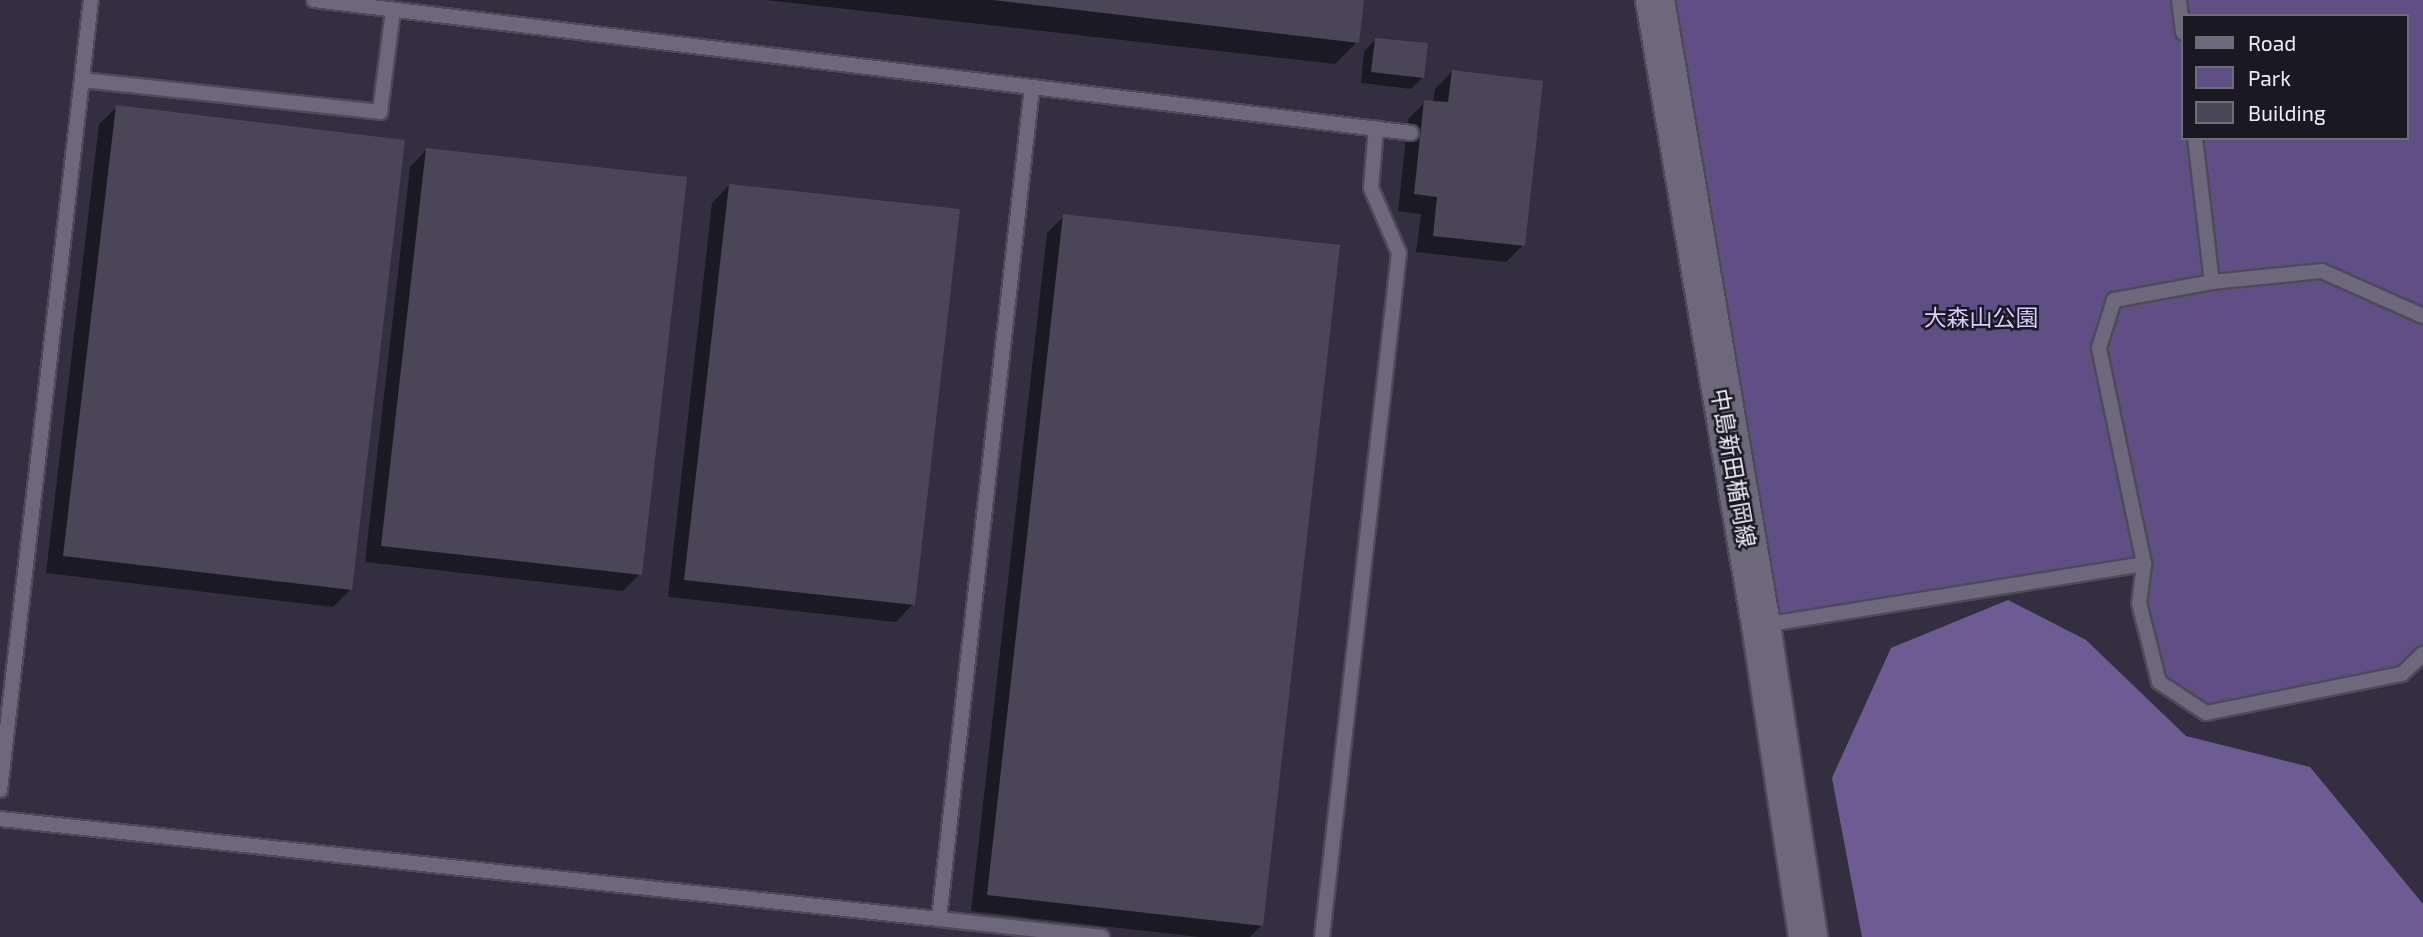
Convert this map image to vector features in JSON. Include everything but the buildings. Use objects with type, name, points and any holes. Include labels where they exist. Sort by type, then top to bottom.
[{"type":"main road","name":"中島新田楯岡線","points":[[1655,0],[1761,625],[1808,937]]},
{"type":"lane","points":[[0,790],[91,0]]},
{"type":"lane","points":[[314,0],[1411,133]]},
{"type":"lane","points":[[2179,0],[2182,25]]},
{"type":"lane","points":[[82,80],[380,112],[393,10]]},
{"type":"lane","points":[[939,919],[1032,87]]},
{"type":"lane","points":[[1322,937],[1399,253],[1371,188],[1376,128]]},
{"type":"lane","points":[[2196,140],[2212,282]]},
{"type":"lane","points":[[2423,316],[2322,271],[2212,282],[2114,300],[2099,348],[2144,564],[2139,603],[2159,682],[2206,713],[2402,674],[2423,654]]},
{"type":"lane","points":[[1761,625],[2144,564]]},
{"type":"lane","points":[[0,819],[1102,937]]},
{"type":"green space","name":"大森山公園","points":[[1677,0],[2423,0],[2423,654],[2402,674],[2206,713],[2159,682],[2139,603],[2144,564],[1761,625],[1677,143]]},
{"type":"shaded area","points":[[2008,600],[2086,640],[2186,736],[2310,767],[2423,904],[2423,937],[1862,937],[1832,778],[1891,648]]}]
